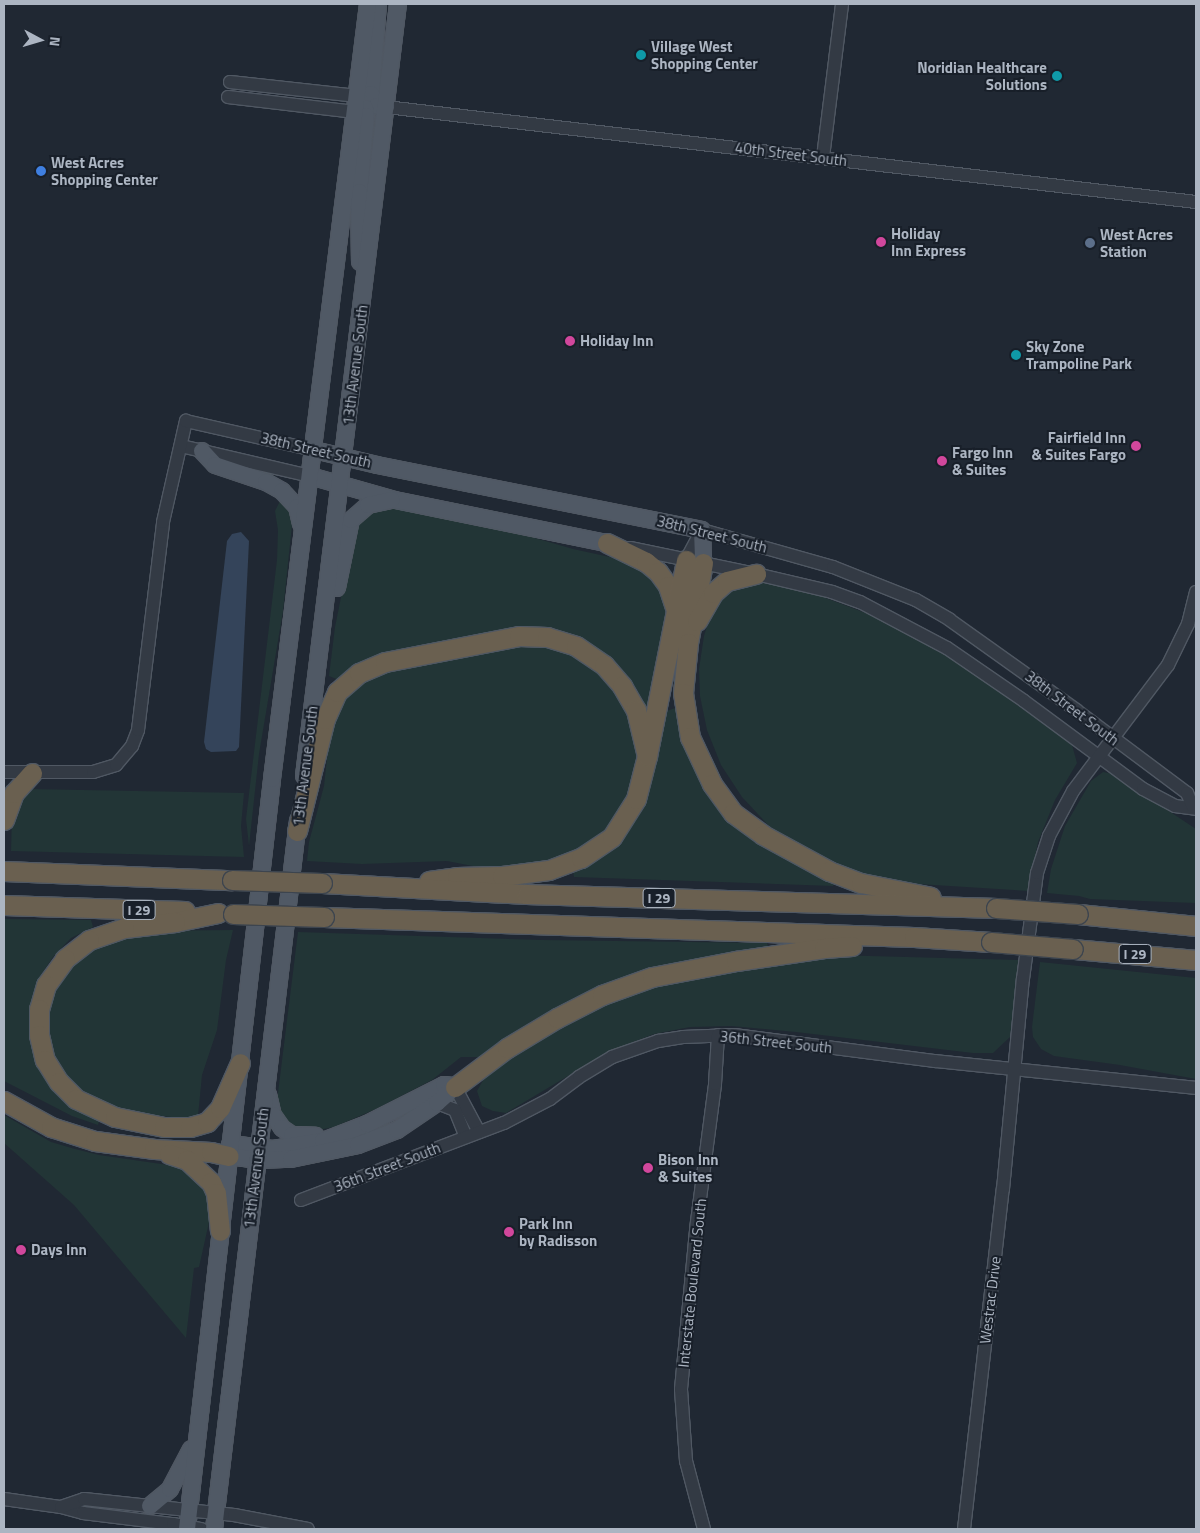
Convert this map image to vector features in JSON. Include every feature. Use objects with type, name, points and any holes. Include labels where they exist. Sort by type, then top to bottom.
[{"type":"highway","points":[[607,543],[646,562],[658,572],[668,586],[676,608]]},
{"type":"highway","points":[[388,887],[457,877],[502,876],[549,870],[581,858],[612,836],[636,799],[647,756],[676,608],[695,561]]},
{"type":"highway","points":[[695,561],[683,692],[690,737],[712,784],[733,813],[763,835],[829,871],[861,883],[990,908]]},
{"type":"highway","points":[[688,643],[699,616],[713,593],[727,581],[756,574]]},
{"type":"highway","points":[[297,832],[325,719],[337,692],[359,673],[385,662],[519,636],[547,637],[576,646],[604,665],[622,686],[636,710],[647,756]]},
{"type":"highway","points":[[4,820],[14,793],[32,773]]},
{"type":"highway","name":"I 29","points":[[4,871],[322,883],[528,894],[990,908],[1078,914],[1196,926]]},
{"type":"highway","name":"I 29","points":[[4,905],[914,937],[1196,960]]},
{"type":"highway","points":[[225,913],[175,922],[124,928],[89,940],[65,959],[46,984],[39,1009],[39,1034],[44,1060],[59,1082],[76,1099],[115,1117],[164,1127],[190,1127],[207,1122],[220,1108],[240,1063]]},
{"type":"highway","points":[[455,1086],[507,1048],[557,1018],[602,995],[652,977],[736,961],[824,948],[881,945],[914,937]]},
{"type":"highway","points":[[4,1101],[60,1130],[95,1141],[154,1149],[211,1152],[230,1150]]},
{"type":"highway","points":[[154,1149],[187,1160],[211,1182],[216,1193],[220,1231]]},
{"type":"main road","name":"13th Avenue South","points":[[192,1528],[189,1509],[220,1231],[368,4]]},
{"type":"main road","points":[[378,4],[371,94],[377,106],[386,107]]},
{"type":"main road","name":"13th Avenue South","points":[[214,1529],[266,1084],[341,485],[398,4]]},
{"type":"main road","points":[[356,104],[365,108],[366,116],[358,192],[362,311]]},
{"type":"main road","name":"38th Street South","points":[[314,450],[702,530]]},
{"type":"main road","points":[[202,451],[215,465],[266,482],[290,497],[301,517],[302,539]]},
{"type":"main road","name":"38th Street South","points":[[310,476],[396,500],[607,543]]},
{"type":"main road","points":[[317,670],[334,606],[351,520],[368,505],[396,500]]},
{"type":"main road","points":[[695,561],[702,530]]},
{"type":"main road","points":[[266,1084],[273,1115],[282,1128],[292,1135],[343,1134]]},
{"type":"main road","points":[[258,1154],[295,1147],[343,1134],[418,1100],[444,1085],[455,1086]]},
{"type":"main road","points":[[230,1150],[291,1159],[358,1145],[397,1130],[437,1103],[455,1086]]},
{"type":"main road","points":[[150,1506],[170,1489],[179,1475],[197,1433]]},
{"type":"street","points":[[823,157],[842,4]]},
{"type":"street","points":[[230,82],[356,104]]},
{"type":"street","points":[[228,97],[356,104]]},
{"type":"street","name":"40th Street South","points":[[386,107],[1196,202]]},
{"type":"street","name":"38th Street South","points":[[4,772],[73,774],[106,770],[124,758],[132,746],[138,730],[163,522],[186,421],[314,450]]},
{"type":"street","name":"38th Street South","points":[[181,446],[310,476]]},
{"type":"street","name":"38th Street South","points":[[702,530],[833,567],[916,600],[957,625],[1114,738],[1187,793],[1195,808]]},
{"type":"street","name":"38th Street South","points":[[607,543],[756,574],[832,592],[860,602],[947,648],[1024,701],[1143,789],[1174,806],[1195,808]]},
{"type":"street","name":"Westrac Drive","points":[[964,1529],[1003,1189],[1023,979],[1037,873],[1049,836],[1073,790],[1148,695],[1176,652],[1188,624],[1196,592]]},
{"type":"street","name":"36th Street South","points":[[301,1200],[504,1123],[550,1099],[579,1077],[612,1057],[658,1041],[718,1035],[1014,1070],[1196,1088]]},
{"type":"street","name":"Interstate Boulevard South","points":[[704,1529],[686,1461],[681,1389],[696,1229],[716,1084],[718,1035]]},
{"type":"street","points":[[455,1086],[479,1132]]},
{"type":"street","points":[[437,1103],[455,1110],[466,1137]]},
{"type":"street","points":[[4,1499],[62,1506],[83,1514],[192,1528]]},
{"type":"street","points":[[62,1506],[84,1499],[216,1512],[308,1529]]},
{"type":"shaded area","points":[[281,499],[290,508],[292,525],[283,611],[259,754],[249,846],[246,819],[277,560],[278,530],[275,511]]},
{"type":"shaded area","points":[[384,506],[497,527],[573,549],[628,561],[660,582],[669,618],[651,705],[642,706],[555,632],[339,680],[329,676],[335,627],[355,528],[361,517]]},
{"type":"shaded area","points":[[758,581],[823,597],[887,621],[942,650],[1072,745],[1077,763],[1055,800],[1038,842],[1028,891],[918,884],[869,877],[807,851],[770,827],[742,797],[721,765],[707,730],[700,696],[699,669],[704,636],[712,610],[723,595],[739,584]]},
{"type":"shaded area","points":[[526,643],[550,645],[576,654],[596,667],[629,708],[637,736],[637,767],[629,794],[616,819],[597,839],[570,855],[545,864],[488,869],[447,861],[362,864],[307,861],[309,842],[324,786],[330,731],[338,706],[349,690],[365,678],[386,670]]},
{"type":"shaded area","points":[[678,707],[751,835],[790,862],[835,879],[833,886],[574,877],[573,871],[603,854],[664,712]]},
{"type":"shaded area","points":[[1103,772],[1113,774],[1196,829],[1196,903],[1090,899],[1047,893],[1051,869],[1065,826],[1091,781]]},
{"type":"shaded area","points":[[28,789],[244,793],[241,826],[244,857],[11,851],[12,811]]},
{"type":"shaded area","points":[[4,919],[91,920],[93,927],[71,938],[53,957],[39,978],[32,997],[29,1022],[31,1043],[41,1070],[100,1118],[98,1125],[72,1116],[4,1081]]},
{"type":"shaded area","points":[[233,930],[226,960],[217,1030],[202,1075],[198,1116],[181,1118],[133,1113],[99,1103],[82,1094],[60,1074],[44,1038],[50,988],[68,961],[98,942],[134,931]]},
{"type":"shaded area","points":[[298,932],[542,940],[767,943],[769,949],[707,957],[639,973],[589,991],[532,1021],[483,1057],[461,1057],[432,1080],[376,1109],[334,1127],[308,1132],[297,1130],[283,1120],[277,1101]]},
{"type":"shaded area","points":[[832,955],[1020,960],[1010,1037],[993,1053],[973,1053],[731,1026],[690,1027],[654,1034],[610,1051],[506,1113],[493,1111],[482,1106],[477,1091],[486,1075],[518,1046],[585,1008],[666,979]]},
{"type":"shaded area","points":[[1040,962],[1196,978],[1196,1079],[1120,1065],[1054,1056],[1041,1049],[1033,1037],[1032,1027]]},
{"type":"shaded area","points":[[4,1115],[51,1142],[99,1155],[182,1167],[210,1191],[212,1209],[199,1267],[194,1268],[186,1338],[74,1205],[4,1143]]},
{"type":"water","points":[[241,532],[249,541],[239,747],[236,751],[211,752],[206,749],[204,742],[227,541],[232,534]]},
{"type":"place","name":"Village West Shopping Center","points":[[641,55]]},
{"type":"place","name":"Noridian Healthcare Solutions","points":[[1057,76]]},
{"type":"place","name":"West Acres Shopping Center","points":[[41,171]]},
{"type":"place","name":"Holiday Inn Express","points":[[881,242]]},
{"type":"place","name":"West Acres Station","points":[[1090,243]]},
{"type":"place","name":"Holiday Inn","points":[[570,341]]},
{"type":"place","name":"Sky Zone Trampoline Park","points":[[1016,355]]},
{"type":"place","name":"Fairfield Inn & Suites Fargo","points":[[1136,446]]},
{"type":"place","name":"Fargo Inn & Suites","points":[[942,461]]},
{"type":"place","name":"Bison Inn & Suites","points":[[648,1168]]},
{"type":"place","name":"Park Inn by Radisson","points":[[509,1232]]},
{"type":"place","name":"Days Inn","points":[[21,1250]]}]
